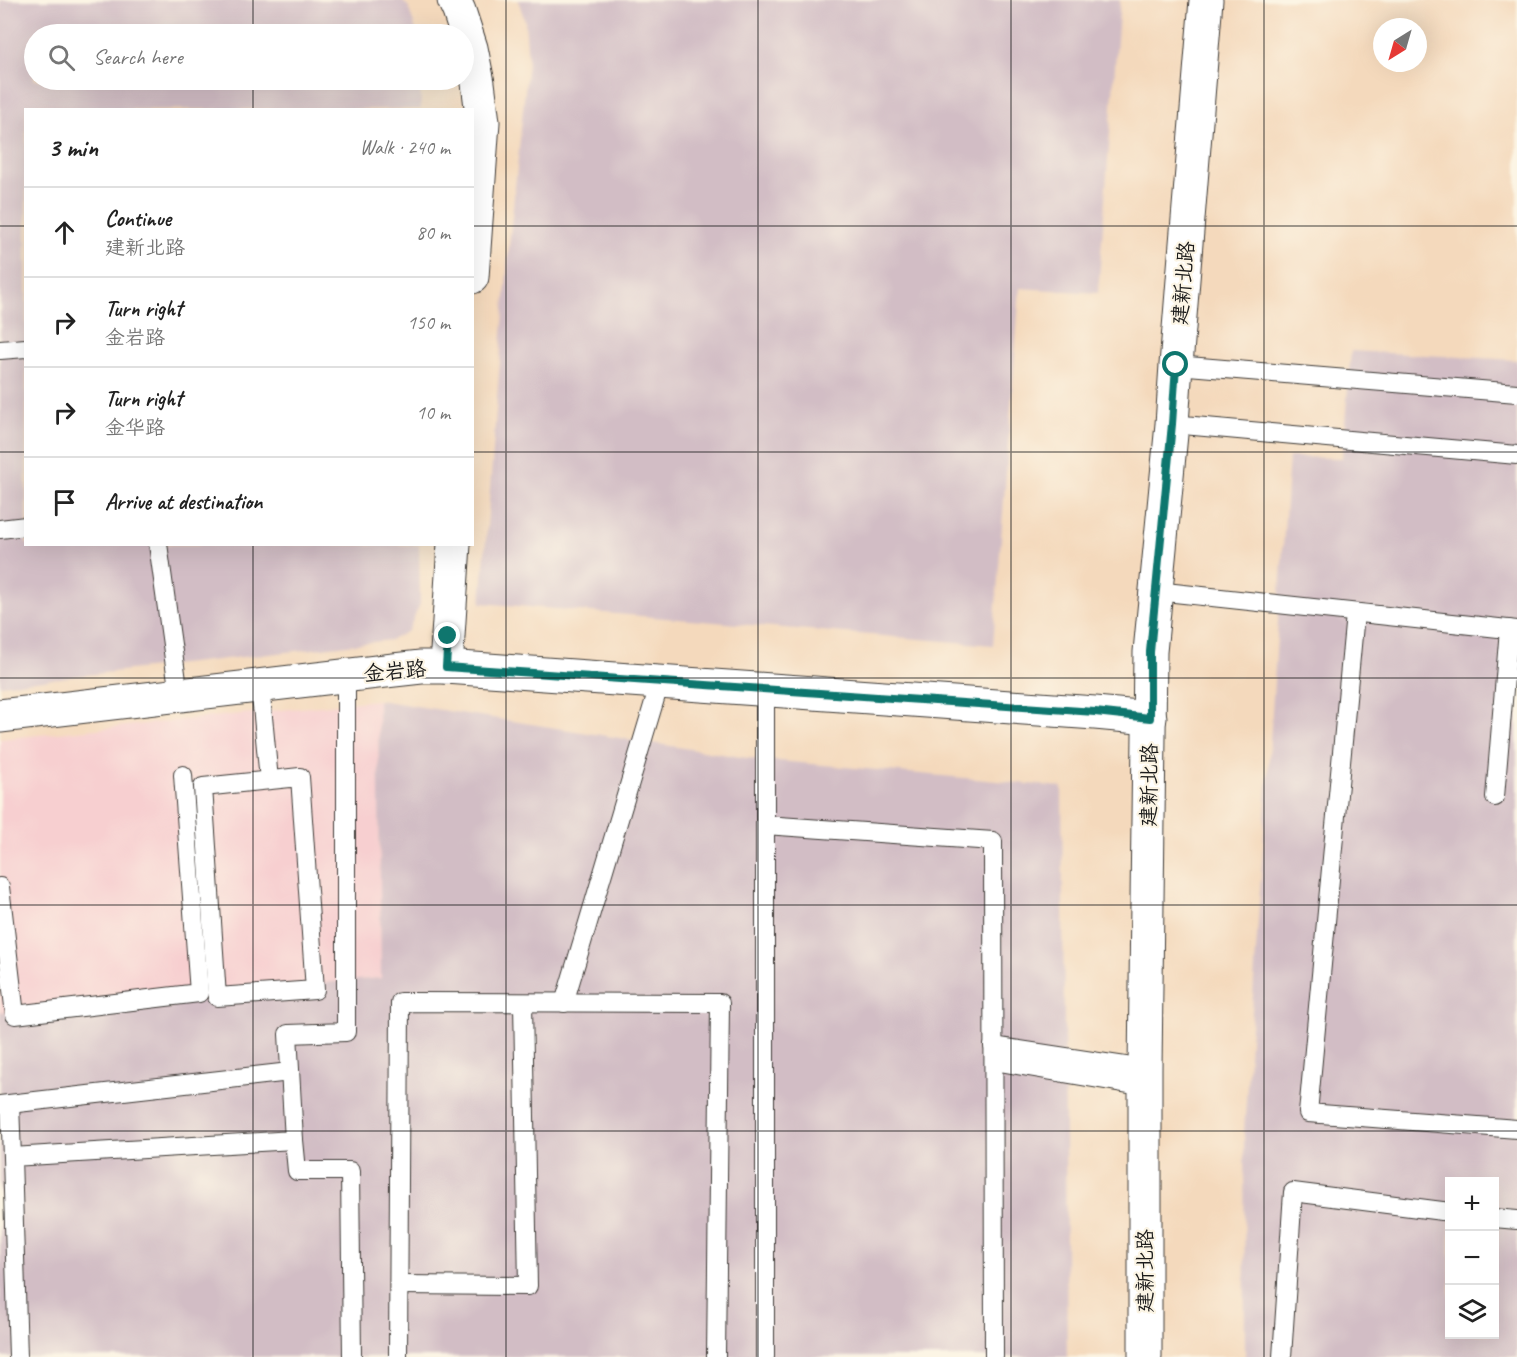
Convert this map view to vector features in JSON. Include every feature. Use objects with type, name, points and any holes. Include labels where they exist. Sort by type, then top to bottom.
[{"type":"street","points":[[454,0],[463,24]]},
{"type":"street","name":"建新北路","points":[[1145,1357],[1150,652],[1172,424],[1206,0]]},
{"type":"street","points":[[474,63],[483,122],[474,249]]},
{"type":"street","points":[[446,667],[454,546]]},
{"type":"street","name":"金岩路","points":[[0,716],[346,675],[421,667],[446,667],[1095,712],[1150,718]]},
{"type":"lane","points":[[0,350],[24,348]]},
{"type":"lane","points":[[1176,365],[1517,393]]},
{"type":"lane","points":[[1172,424],[1517,455]]},
{"type":"lane","points":[[0,529],[24,526]]},
{"type":"lane","points":[[158,546],[179,695]]},
{"type":"lane","points":[[1156,591],[1513,630],[1495,797]]},
{"type":"lane","points":[[1355,614],[1308,1113],[1517,1129]]},
{"type":"lane","points":[[346,675],[346,1032],[288,1034],[297,1171],[350,1171],[352,1357]]},
{"type":"lane","points":[[564,1002],[660,682]]},
{"type":"lane","points":[[260,686],[269,780]]},
{"type":"lane","points":[[765,689],[765,1357]]},
{"type":"lane","points":[[0,887],[15,1015],[199,993],[183,774]]},
{"type":"lane","points":[[300,777],[315,990],[217,997],[203,788],[269,780],[300,777]]},
{"type":"lane","points":[[765,825],[993,841],[994,1357]]},
{"type":"lane","points":[[398,1357],[400,1002],[564,1002],[720,1003],[716,1357]]},
{"type":"lane","points":[[399,1285],[528,1287],[523,1002]]},
{"type":"lane","points":[[993,1054],[1146,1078]]},
{"type":"lane","points":[[18,1357],[12,1157],[5,1105],[290,1072]]},
{"type":"lane","points":[[12,1157],[294,1140]]},
{"type":"lane","points":[[1282,1357],[1293,1191],[1445,1211]]},
{"type":"lane","points":[[1499,1219],[1517,1221]]},
{"type":"shaded area","points":[[0,0],[401,0],[408,6],[414,24],[24,24],[24,90],[420,90],[421,108],[24,108],[24,546],[419,546],[420,604],[408,631],[391,640],[0,685]]},
{"type":"shaded area","points":[[518,0],[1120,0],[1098,293],[1020,288],[993,645],[481,603],[509,246],[528,61],[525,21]]},
{"type":"shaded area","points":[[1351,351],[1517,360],[1517,1357],[1245,1357],[1244,1131],[1289,457],[1342,458]]},
{"type":"shaded area","points":[[378,700],[381,978],[0,1012],[0,739]]},
{"type":"shaded area","points":[[378,700],[747,758],[1062,787],[1067,1357],[0,1357],[0,1012],[381,978]]},
{"type":"route","points":[[448,636],[446,667],[1095,712],[1150,718],[1150,652],[1176,365]]}]
